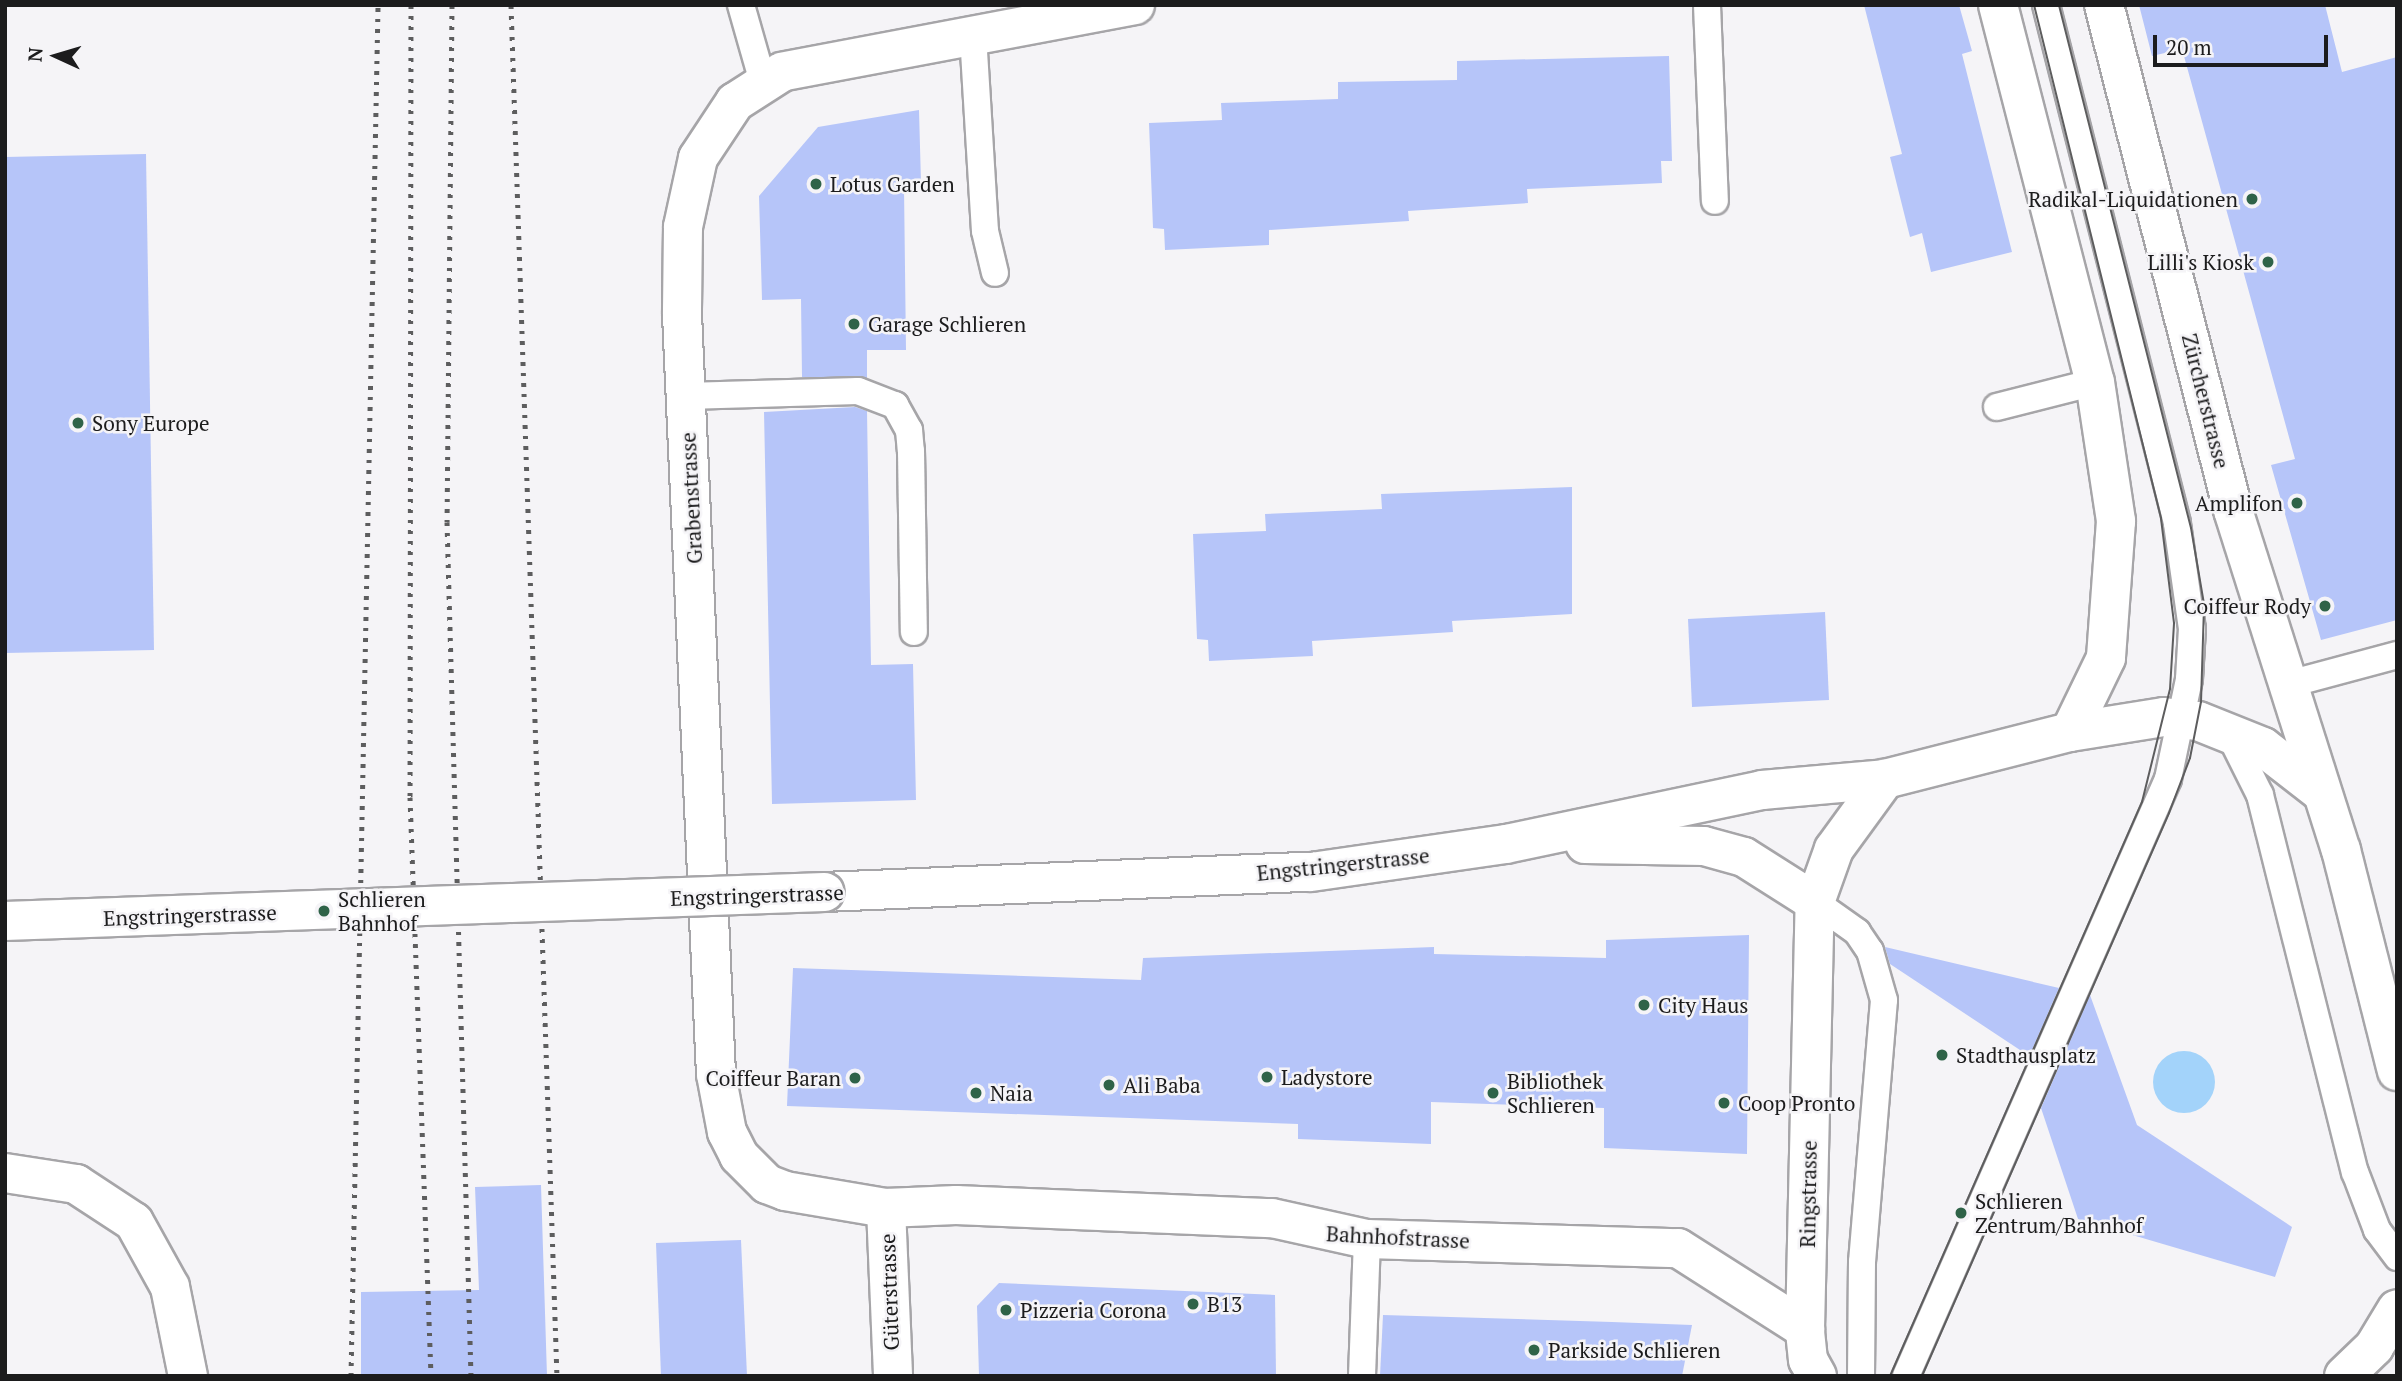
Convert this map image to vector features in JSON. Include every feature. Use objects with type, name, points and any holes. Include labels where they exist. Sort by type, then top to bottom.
[{"type":"main road","name":"Grabenstrasse","points":[[886,1208],[802,1196],[767,1184],[739,1156],[720,1104],[686,396],[682,263],[688,193],[713,128],[763,82],[807,65],[1135,5]]},
{"type":"main road","points":[[1998,5],[2095,382],[2116,521],[2115,584],[2106,658],[2070,732]]},
{"type":"main road","name":"Zürcherstrasse","points":[[2104,5],[2233,510],[2322,793],[2397,1070]]},
{"type":"main road","points":[[1885,779],[2070,732],[2180,718],[2229,733],[2280,757],[2322,793]]},
{"type":"main road","name":"Engstringerstrasse","points":[[5,921],[1311,872],[1506,844],[1762,790],[1885,779]]},
{"type":"main road","name":"Ringstrasse","points":[[1808,1360],[1815,902],[1834,849],[1885,779]]},
{"type":"main road","name":"Engstringerstrasse","points":[[1506,844],[1704,846],[1744,857],[1815,902]]},
{"type":"main road","points":[[5,1173],[76,1184],[109,1201],[155,1250],[182,1328],[188,1376]]},
{"type":"main road","name":"Bahnhofstrasse","points":[[886,1208],[956,1205],[1272,1218],[1367,1238],[1678,1248],[1808,1360]]},
{"type":"main road","name":"Güterstrasse","points":[[886,1208],[893,1376]]},
{"type":"main road","points":[[2344,1376],[2374,1347],[2397,1309]]},
{"type":"lane","points":[[741,5],[763,82]]},
{"type":"lane","points":[[1707,5],[1715,201]]},
{"type":"lane","points":[[1906,1376],[2156,807],[2180,718],[2192,629],[2177,523],[2046,5]]},
{"type":"lane","points":[[973,35],[985,231],[995,273]]},
{"type":"lane","points":[[1997,407],[2095,382]]},
{"type":"lane","points":[[686,396],[858,391],[895,405],[909,429],[911,451],[914,632]]},
{"type":"lane","points":[[2289,684],[2397,655]]},
{"type":"lane","points":[[2229,733],[2260,795],[2355,1172],[2377,1230],[2397,1257]]},
{"type":"lane","points":[[1815,902],[1857,932],[1870,951],[1884,1000],[1861,1275],[1861,1376]]},
{"type":"lane","points":[[1362,1376],[1367,1238]]},
{"type":"water","points":[[2184,1051],[2206,1060],[2215,1082],[2206,1104],[2184,1113],[2162,1104],[2153,1082],[2162,1060]]},
{"type":"building","points":[[1864,5],[1959,5],[1972,51],[1962,54],[2012,252],[1931,272],[1922,233],[1910,237],[1890,157],[1902,154]]},
{"type":"building","points":[[2139,5],[2325,5],[2342,72],[2397,57],[2397,620],[2321,640],[2271,465],[2295,459],[2182,49],[2152,56]]},
{"type":"building","points":[[1669,56],[1672,161],[1661,161],[1662,183],[1527,189],[1528,203],[1408,211],[1409,221],[1269,230],[1269,245],[1165,250],[1164,229],[1153,228],[1149,123],[1222,120],[1221,103],[1338,99],[1338,82],[1457,80],[1457,61]]},
{"type":"building","points":[[919,110],[921,183],[904,187],[906,350],[867,350],[867,378],[802,377],[801,299],[762,300],[759,196],[818,127]]},
{"type":"building","name":"Sony Europe","points":[[146,154],[154,650],[5,653],[5,157]]},
{"type":"building","points":[[855,407],[867,411],[871,665],[913,664],[916,800],[772,804],[764,412]]},
{"type":"building","points":[[1572,487],[1572,614],[1452,621],[1453,632],[1312,641],[1313,656],[1209,661],[1208,640],[1197,639],[1193,534],[1266,531],[1265,514],[1382,509],[1381,494]]},
{"type":"building","points":[[1825,612],[1829,700],[1692,707],[1688,619]]},
{"type":"building","points":[[1749,935],[1747,1154],[1604,1148],[1604,1108],[1431,1102],[1431,1144],[1298,1139],[1298,1124],[787,1106],[793,968],[1141,980],[1143,958],[1434,947],[1434,954],[1606,958],[1606,940]]},
{"type":"building","points":[[1885,947],[2059,988],[2026,1064],[2020,1050],[1890,964]]},
{"type":"building","points":[[2090,995],[2137,1125],[2292,1227],[2275,1277],[2078,1219],[2041,1108]]},
{"type":"building","points":[[541,1185],[547,1376],[361,1376],[361,1292],[479,1290],[475,1187]]},
{"type":"building","points":[[741,1240],[747,1376],[661,1376],[656,1243]]},
{"type":"building","points":[[999,1283],[1275,1295],[1276,1376],[979,1376],[977,1306]]},
{"type":"building","name":"Parkside Schlieren","points":[[1383,1315],[1692,1325],[1682,1376],[1380,1376]]},
{"type":"tram line","points":[[1890,1376],[2142,802],[2170,689],[2174,623],[2161,518],[2034,5]]},
{"type":"tram line","points":[[1922,1376],[2169,813],[2190,758],[2201,702],[2204,604],[2191,528],[2059,5]]},
{"type":"railway","points":[[351,1376],[378,5]]},
{"type":"railway","points":[[411,5],[410,797],[431,1376]]},
{"type":"railway","points":[[452,5],[447,522],[471,1376]]},
{"type":"railway","points":[[511,5],[557,1376]]},
{"type":"place","name":"Lotus Garden","points":[[816,184]]},
{"type":"place","name":"Radikal-Liquidationen","points":[[2252,199]]},
{"type":"place","name":"Lilli's Kiosk","points":[[2268,262]]},
{"type":"place","name":"Garage Schlieren","points":[[854,324]]},
{"type":"place","name":"Sony Europe","points":[[78,423]]},
{"type":"place","name":"Amplifon","points":[[2297,503]]},
{"type":"place","name":"Coiffeur Rody","points":[[2325,606]]},
{"type":"place","name":"Schlieren Bahnhof","points":[[324,911]]},
{"type":"place","name":"City Haus","points":[[1644,1005]]},
{"type":"place","name":"Stadthausplatz","points":[[1942,1055]]},
{"type":"place","name":"Ladystore","points":[[1267,1077]]},
{"type":"place","name":"Coiffeur Baran","points":[[855,1078]]},
{"type":"place","name":"Ali Baba","points":[[1109,1085]]},
{"type":"place","name":"Naia","points":[[976,1093]]},
{"type":"place","name":"Bibliothek Schlieren","points":[[1493,1093]]},
{"type":"place","name":"Coop Pronto","points":[[1724,1103]]},
{"type":"place","name":"Schlieren Zentrum/Bahnhof","points":[[1961,1213]]},
{"type":"place","name":"B13","points":[[1193,1304]]},
{"type":"place","name":"Pizzeria Corona","points":[[1006,1310]]},
{"type":"place","name":"Parkside Schlieren","points":[[1534,1350]]}]
